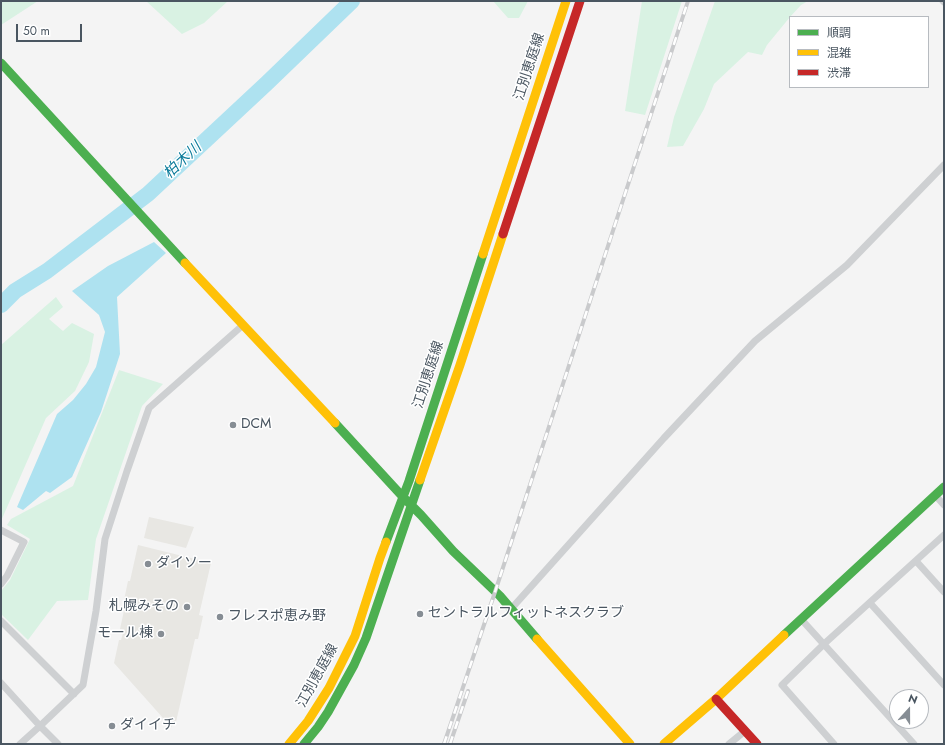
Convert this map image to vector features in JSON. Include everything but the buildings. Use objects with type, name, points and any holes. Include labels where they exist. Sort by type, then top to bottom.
[{"type":"main road","name":"江別恵庭線","points":[[288,744],[308,721],[330,688],[355,636],[378,565],[419,450],[566,1]]},
{"type":"main road","name":"江別恵庭線","points":[[304,744],[328,712],[354,665],[363,645],[462,358],[580,1]]},
{"type":"main road","points":[[1,63],[453,551],[512,609],[630,744]]},
{"type":"main road","points":[[664,744],[716,699],[944,487]]},
{"type":"main road","points":[[716,699],[757,744]]},
{"type":"street","points":[[512,609],[664,438],[755,341],[847,265],[944,164]]},
{"type":"street","points":[[20,744],[83,685],[96,611],[105,539],[149,408],[243,325]]},
{"type":"street","points":[[935,495],[944,505]]},
{"type":"street","points":[[1,530],[24,542],[7,576],[1,584]]},
{"type":"street","points":[[834,744],[782,685],[824,644],[944,535]]},
{"type":"street","points":[[916,561],[944,592]]},
{"type":"street","points":[[870,602],[944,684]]},
{"type":"street","points":[[801,619],[914,744]]},
{"type":"street","points":[[1,621],[74,694]]},
{"type":"street","points":[[1,683],[58,744]]},
{"type":"street","points":[[729,744],[745,731]]},
{"type":"shaded area","points":[[149,517],[194,527],[186,548],[144,538]]},
{"type":"shaded area","points":[[138,545],[211,563],[199,615],[203,616],[198,639],[195,639],[176,722],[171,727],[114,663],[119,640],[121,640],[124,630],[120,629],[125,606],[123,605]]},
{"type":"green space","points":[[1,1],[38,1],[1,25]]},
{"type":"green space","points":[[146,1],[228,1],[204,23],[182,34]]},
{"type":"green space","points":[[493,1],[528,1],[519,18],[508,18]]},
{"type":"green space","points":[[642,1],[682,1],[645,115],[625,111]]},
{"type":"green space","points":[[715,1],[808,1],[789,16],[789,18],[767,45],[762,55],[748,52],[714,84],[704,109],[683,146],[667,147],[674,117]]},
{"type":"green space","points":[[56,297],[63,307],[49,319],[63,331],[72,323],[94,334],[89,362],[75,391],[46,418],[1,521],[1,345]]},
{"type":"green space","points":[[119,370],[163,384],[142,406],[96,539],[88,600],[57,601],[28,640],[1,614],[1,591],[10,580],[30,539],[7,525],[11,519],[73,486]]},
{"type":"water","points":[[154,242],[166,253],[117,297],[120,354],[101,412],[72,477],[50,493],[46,491],[23,510],[17,507],[57,414],[73,400],[86,384],[96,367],[105,332],[99,315],[72,291],[108,266]]},
{"type":"waterway","name":"柏木川","points":[[1,305],[15,291],[47,271],[148,194],[352,1]]},
{"type":"railway","points":[[444,744],[688,1]]},
{"type":"railway","points":[[450,744],[468,691]]},
{"type":"traffic: fast","points":[[1,63],[185,263]]},
{"type":"traffic: fast","points":[[386,542],[409,481],[483,254]]},
{"type":"traffic: fast","points":[[335,423],[453,551],[500,596],[537,639]]},
{"type":"traffic: fast","points":[[304,744],[328,712],[354,665],[366,638],[420,480]]},
{"type":"traffic: fast","points":[[784,635],[944,487]]},
{"type":"traffic: slow","points":[[483,254],[566,1]]},
{"type":"traffic: slow","points":[[420,480],[503,234]]},
{"type":"traffic: slow","points":[[185,263],[335,423]]},
{"type":"traffic: slow","points":[[289,744],[308,721],[329,688],[355,636],[386,542]]},
{"type":"traffic: slow","points":[[664,744],[716,699],[784,635]]},
{"type":"traffic: slow","points":[[537,639],[630,744]]},
{"type":"traffic: jam","points":[[503,234],[580,1]]},
{"type":"traffic: jam","points":[[716,699],[757,744]]},
{"type":"place","name":"DCM","points":[[233,425]]},
{"type":"place","name":"ダイソー","points":[[148,564]]},
{"type":"place","name":"札幌みその","points":[[187,607]]},
{"type":"place","name":"セントラルフィットネスクラブ","points":[[420,614]]},
{"type":"place","name":"フレスポ恵み野","points":[[220,617]]},
{"type":"place","name":"モール棟","points":[[161,634]]},
{"type":"place","name":"ダイイチ","points":[[112,726]]}]
